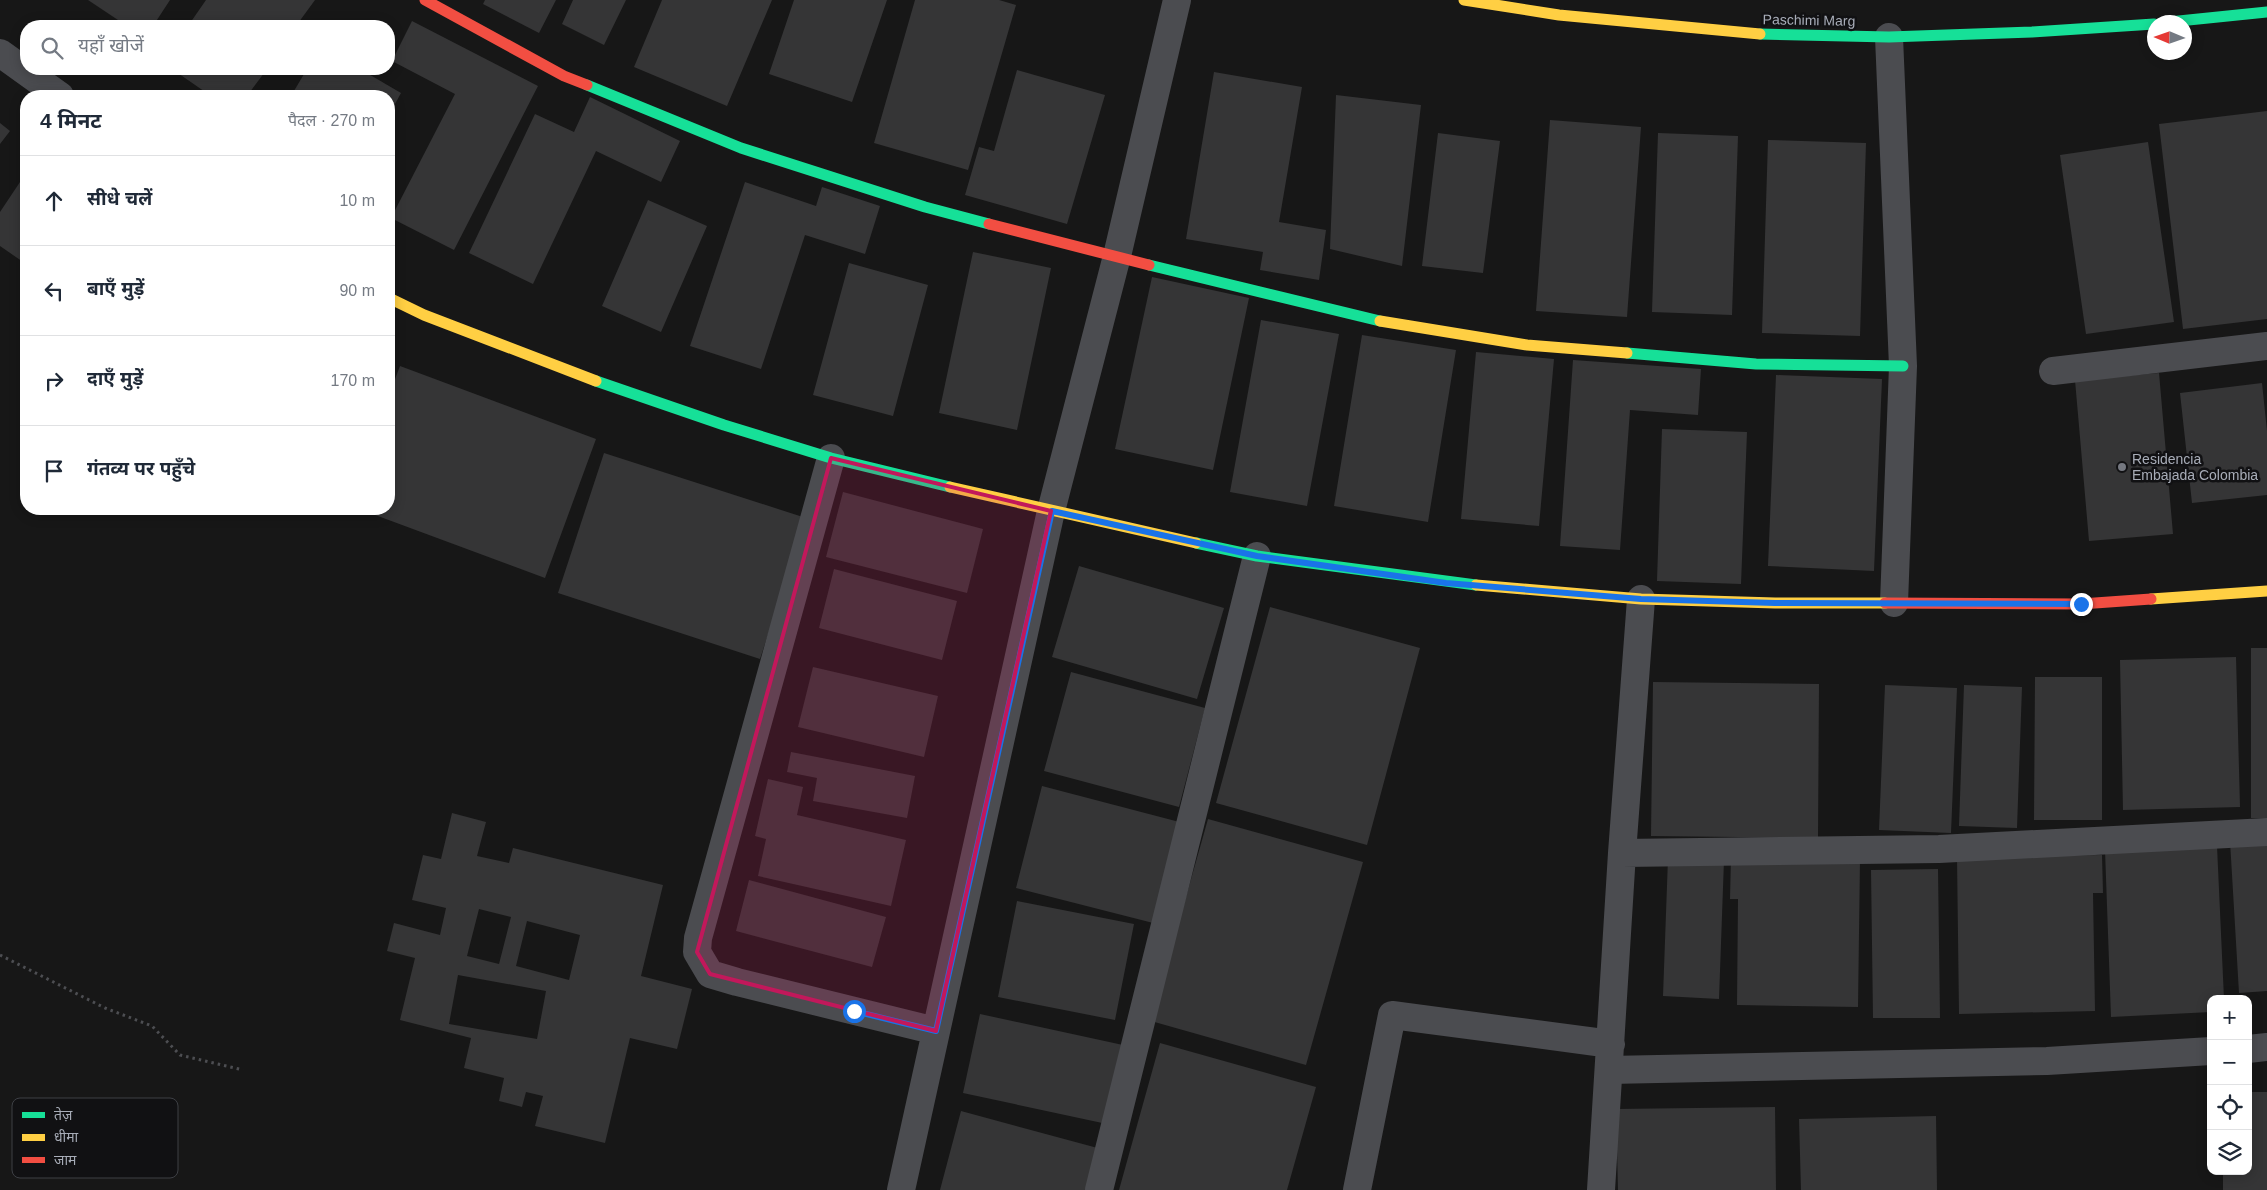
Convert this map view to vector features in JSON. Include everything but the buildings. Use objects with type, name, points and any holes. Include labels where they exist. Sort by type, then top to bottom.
[{"type":"street","points":[[425,0],[564,76],[741,148],[924,207],[1360,318],[1527,345],[1756,364],[1903,366]]},
{"type":"street","points":[[901,1190],[1052,511],[1117,256],[1177,0]]},
{"type":"street","name":"Paschimi Marg","points":[[1464,0],[1559,15],[1758,34],[1889,37],[2032,32],[2147,24]]},
{"type":"street","points":[[2192,20],[2267,12]]},
{"type":"street","points":[[1889,37],[1903,366],[1894,603]]},
{"type":"street","points":[[0,54],[20,68]]},
{"type":"street","points":[[30,75],[51,90]]},
{"type":"street","points":[[395,301],[424,315],[562,370],[724,426],[830,458],[1052,511],[1257,556],[1446,583],[1641,599],[2081,604],[2267,592]]},
{"type":"street","points":[[2054,371],[2267,346]]},
{"type":"street","points":[[830,458],[698,938],[697,952],[710,974],[936,1031]]},
{"type":"street","points":[[1099,1190],[1257,556]]},
{"type":"street","points":[[1601,1190],[1622,853],[1641,599]]},
{"type":"street","points":[[1622,853],[1940,850],[2267,832]]},
{"type":"street","points":[[1357,1190],[1392,1015],[1610,1057],[2047,1061],[2207,1051]]},
{"type":"street","points":[[2252,1049],[2267,1047]]},
{"type":"path","points":[[0,955],[105,1008],[152,1026],[180,1055],[243,1070]]},
{"type":"highlighted area","points":[[831,458],[1051,511],[936,1031],[710,974],[697,952]]},
{"type":"traffic: fast","points":[[2192,20],[2267,12]]},
{"type":"traffic: fast","points":[[1760,34],[1889,37],[2032,32],[2147,24]]},
{"type":"traffic: fast","points":[[587,85],[741,148],[925,207],[989,224]]},
{"type":"traffic: fast","points":[[1149,265],[1380,321]]},
{"type":"traffic: fast","points":[[1627,353],[1756,364],[1903,366]]},
{"type":"traffic: fast","points":[[596,381],[724,425],[831,458],[950,487]]},
{"type":"traffic: fast","points":[[1196,543],[1257,556],[1476,585]]},
{"type":"traffic: slow","points":[[1464,0],[1559,15],[1760,34]]},
{"type":"traffic: slow","points":[[395,301],[424,315],[596,381]]},
{"type":"traffic: slow","points":[[1380,321],[1527,345],[1627,353]]},
{"type":"traffic: slow","points":[[950,487],[1196,543]]},
{"type":"traffic: slow","points":[[1476,585],[1641,599],[1775,603],[1885,603]]},
{"type":"traffic: slow","points":[[2151,599],[2267,591]]},
{"type":"traffic: jam","points":[[425,0],[564,76],[587,85]]},
{"type":"traffic: jam","points":[[989,224],[1149,265]]},
{"type":"traffic: jam","points":[[1885,603],[2081,604],[2151,599]]},
{"type":"place","name":"Residencia Embajada Colombia","points":[[2122,467]]},
{"type":"route","points":[[854,1011],[936,1031],[1052,511],[1257,556],[1446,583],[1641,599],[1775,603],[2081,604]]}]
